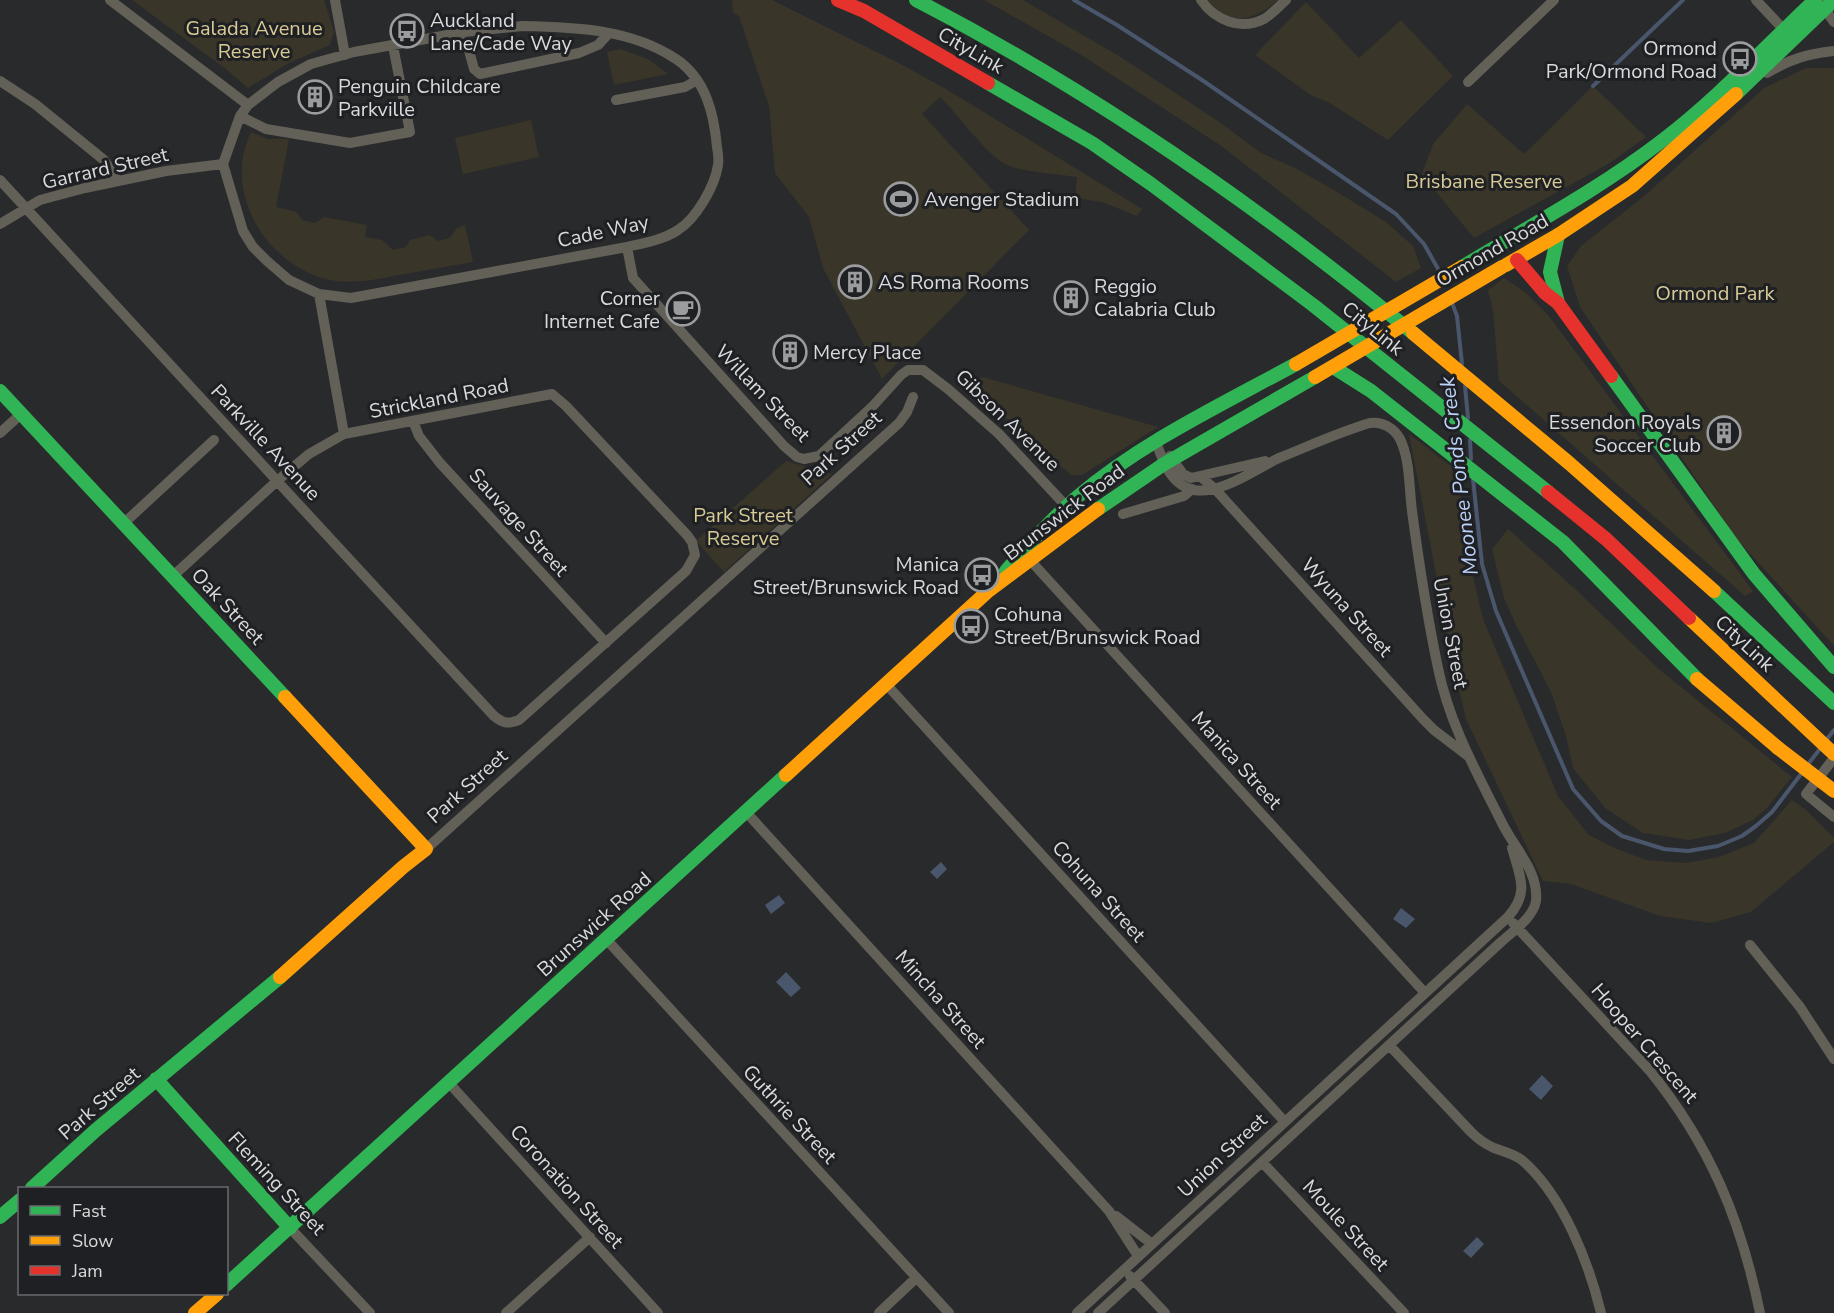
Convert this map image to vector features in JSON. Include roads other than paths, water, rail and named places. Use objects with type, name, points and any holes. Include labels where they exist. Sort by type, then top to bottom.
[{"type":"main road","name":"CityLink","points":[[838,0],[864,11],[1092,143],[1261,265],[1606,539],[1834,754]]},
{"type":"main road","name":"CityLink","points":[[916,0],[1028,60],[1146,134],[1286,232],[1494,399],[1722,597],[1834,703]]},
{"type":"main road","name":"Ormond Road","points":[[1141,451],[1350,334],[1622,170],[1690,118],[1825,2]]},
{"type":"main road","name":"Ormond Road","points":[[1168,461],[1516,260],[1632,186],[1679,147],[1737,93],[1788,34]]},
{"type":"main road","points":[[1558,235],[1551,260],[1552,283],[1558,303]]},
{"type":"main road","points":[[1503,243],[1545,293],[1558,303],[1754,574],[1834,666]]},
{"type":"main road","points":[[1350,334],[1363,379],[1371,391]]},
{"type":"main road","points":[[1333,367],[1371,391],[1563,542],[1706,688],[1834,791]]},
{"type":"main road","name":"Oak Street","points":[[0,391],[426,849]]},
{"type":"main road","name":"Brunswick Road","points":[[228,1282],[1027,556],[1067,507],[1085,490],[1141,451]]},
{"type":"main road","name":"Brunswick Road","points":[[1027,556],[1168,461]]},
{"type":"main road","name":"Gibson Avenue","points":[[1067,507],[1081,521]]},
{"type":"main road","name":"Park Street","points":[[33,1187],[156,1079],[258,997],[426,849]]},
{"type":"main road","name":"Fleming Street","points":[[156,1079],[290,1228]]},
{"type":"main road","points":[[0,1217],[18,1202]]},
{"type":"main road","points":[[195,1313],[214,1295]]},
{"type":"street","points":[[110,0],[248,105]]},
{"type":"street","points":[[335,0],[345,55]]},
{"type":"street","points":[[1201,0],[1216,16],[1225,21],[1244,24],[1264,19],[1286,0]]},
{"type":"street","points":[[1468,82],[1554,0]]},
{"type":"street","points":[[1756,0],[1788,34]]},
{"type":"street","points":[[1825,2],[1834,22]]},
{"type":"street","name":"Cade Way","points":[[522,26],[577,27],[645,43],[678,60],[697,80],[708,99],[716,126],[719,164],[706,201],[680,230],[655,240],[351,298],[319,294],[289,280],[254,247],[243,231],[223,164],[240,116],[248,105],[278,82],[311,64],[345,55],[464,32],[522,26]]},
{"type":"street","points":[[464,32],[474,69],[480,74],[579,53],[598,45],[609,33]]},
{"type":"street","points":[[240,116],[266,129],[350,143],[410,132],[393,46]]},
{"type":"street","points":[[1737,93],[1788,61],[1814,53],[1834,51]]},
{"type":"street","points":[[616,99],[685,87],[697,80]]},
{"type":"street","points":[[0,81],[35,104],[104,160],[118,181]]},
{"type":"street","name":"Garrard Street","points":[[0,224],[25,207],[51,197],[166,171],[223,164]]},
{"type":"street","name":"Parkville Avenue","points":[[0,180],[494,716],[501,722],[509,724]]},
{"type":"street","name":"Willam Street","points":[[627,247],[633,278],[796,458],[819,456],[908,370],[923,370],[931,375]]},
{"type":"street","points":[[319,294],[344,434]]},
{"type":"street","name":"Gibson Avenue","points":[[931,375],[999,434],[1067,507]]},
{"type":"street","name":"Strickland Road","points":[[173,576],[309,454],[344,434],[552,394],[566,406],[687,535],[693,550]]},
{"type":"street","name":"Park Street","points":[[426,849],[898,423],[907,412],[914,397]]},
{"type":"street","points":[[0,433],[21,414]]},
{"type":"street","name":"Sauvage Street","points":[[413,421],[419,436],[440,463],[606,644]]},
{"type":"street","name":"Brunswick Road","points":[[1123,514],[1184,496],[1191,489],[1215,489],[1282,457],[1370,423],[1381,423],[1393,430]]},
{"type":"street","name":"Union Street","points":[[1098,1313],[1517,927],[1534,908],[1535,882],[1529,867],[1507,833],[1469,757],[1451,716],[1440,679],[1418,554],[1405,456],[1401,441],[1393,430]]},
{"type":"street","points":[[123,524],[214,441]]},
{"type":"street","points":[[1156,442],[1180,484],[1191,489]]},
{"type":"street","name":"Brunswick Road","points":[[1201,477],[1282,457]]},
{"type":"street","points":[[1168,461],[1191,478],[1201,477]]},
{"type":"street","name":"Wyuna Street","points":[[1201,477],[1215,489],[1423,719],[1469,757]]},
{"type":"street","name":"Park Street","points":[[509,724],[519,720],[686,571],[694,555],[693,550]]},
{"type":"street","name":"Manica Street","points":[[1027,556],[1425,993]]},
{"type":"street","name":"Cohuna Street","points":[[886,684],[1285,1122]]},
{"type":"street","points":[[1834,758],[1806,794],[1834,817]]},
{"type":"street","name":"Mincha Street","points":[[746,812],[1109,1211],[1138,1256]]},
{"type":"street","name":"Union Street","points":[[1077,1313],[1519,905],[1521,882],[1507,833]]},
{"type":"street","name":"Hooper Crescent","points":[[1508,917],[1650,1071],[1690,1125],[1719,1179],[1738,1227],[1749,1262],[1760,1313]]},
{"type":"street","name":"Guthrie Street","points":[[606,939],[949,1313]]},
{"type":"street","points":[[1750,945],[1800,1007],[1834,1059]]},
{"type":"street","points":[[1389,1045],[1471,1132],[1482,1142],[1522,1160],[1544,1187],[1557,1205],[1579,1245],[1601,1313]]},
{"type":"street","points":[[1346,1066],[1355,1076]]},
{"type":"street","name":"Coronation Street","points":[[449,1083],[658,1313]]},
{"type":"street","name":"Moule Street","points":[[1262,1162],[1404,1313]]},
{"type":"street","name":"Mincha Street","points":[[1109,1211],[1152,1244]]},
{"type":"street","name":"Fleming Street","points":[[290,1228],[370,1313]]},
{"type":"street","points":[[506,1313],[590,1237]]},
{"type":"street","points":[[1124,1270],[1165,1313]]},
{"type":"street","points":[[879,1313],[916,1278]]},
{"type":"water","points":[[941,862],[947,869],[937,879],[930,872]]},
{"type":"water","points":[[779,895],[785,903],[771,914],[765,905]]},
{"type":"water","points":[[1401,908],[1415,919],[1406,928],[1393,919]]},
{"type":"water","points":[[786,972],[801,988],[791,997],[776,982]]},
{"type":"water","points":[[1542,1075],[1553,1086],[1541,1100],[1529,1089]]},
{"type":"water","points":[[1477,1237],[1484,1244],[1471,1258],[1463,1251]]},
{"type":"waterway","name":"Moonee Ponds Creek","points":[[1074,0],[1202,80],[1396,214],[1424,244],[1441,274]]},
{"type":"waterway","points":[[1593,86],[1683,0]]},
{"type":"waterway","name":"Moonee Ponds Creek","points":[[1452,303],[1457,316],[1462,364]]},
{"type":"waterway","name":"Moonee Ponds Creek","points":[[1465,386],[1468,418]]},
{"type":"waterway","name":"Moonee Ponds Creek","points":[[1470,440],[1471,459]]},
{"type":"waterway","name":"Moonee Ponds Creek","points":[[1473,479],[1482,564],[1496,611],[1573,789],[1601,821],[1622,836],[1664,849],[1688,851],[1718,846],[1742,836],[1756,826],[1772,812],[1801,774]]},
{"type":"waterway","name":"Moonee Ponds Creek","points":[[1827,739],[1834,730]]},
{"type":"waterway","name":"Moonee Ponds Creek","points":[[1809,763],[1819,750]]},
{"type":"place","name":"Auckland Lane/Cade Way","points":[[407,31]]},
{"type":"place","name":"Ormond Park/Ormond Road","points":[[1740,59]]},
{"type":"place","name":"Penguin Childcare Parkville","points":[[315,97]]},
{"type":"place","name":"Avenger Stadium","points":[[901,199]]},
{"type":"place","name":"AS Roma Rooms","points":[[855,282]]},
{"type":"place","name":"Reggio Calabria Club","points":[[1071,298]]},
{"type":"place","name":"Corner Internet Cafe","points":[[683,309]]},
{"type":"place","name":"Mercy Place","points":[[790,352]]},
{"type":"place","name":"Essendon Royals Soccer Club","points":[[1724,433]]},
{"type":"place","name":"Manica Street/Brunswick Road","points":[[982,575]]},
{"type":"place","name":"Cohuna Street/Brunswick Road","points":[[971,626]]},
{"type":"park label","name":"Galada Avenue Reserve","points":[[254,40]]},
{"type":"park label","name":"Brisbane Reserve","points":[[1484,181]]},
{"type":"park label","name":"Ormond Park","points":[[1715,293]]},
{"type":"park label","name":"Park Street Reserve","points":[[743,526]]}]
